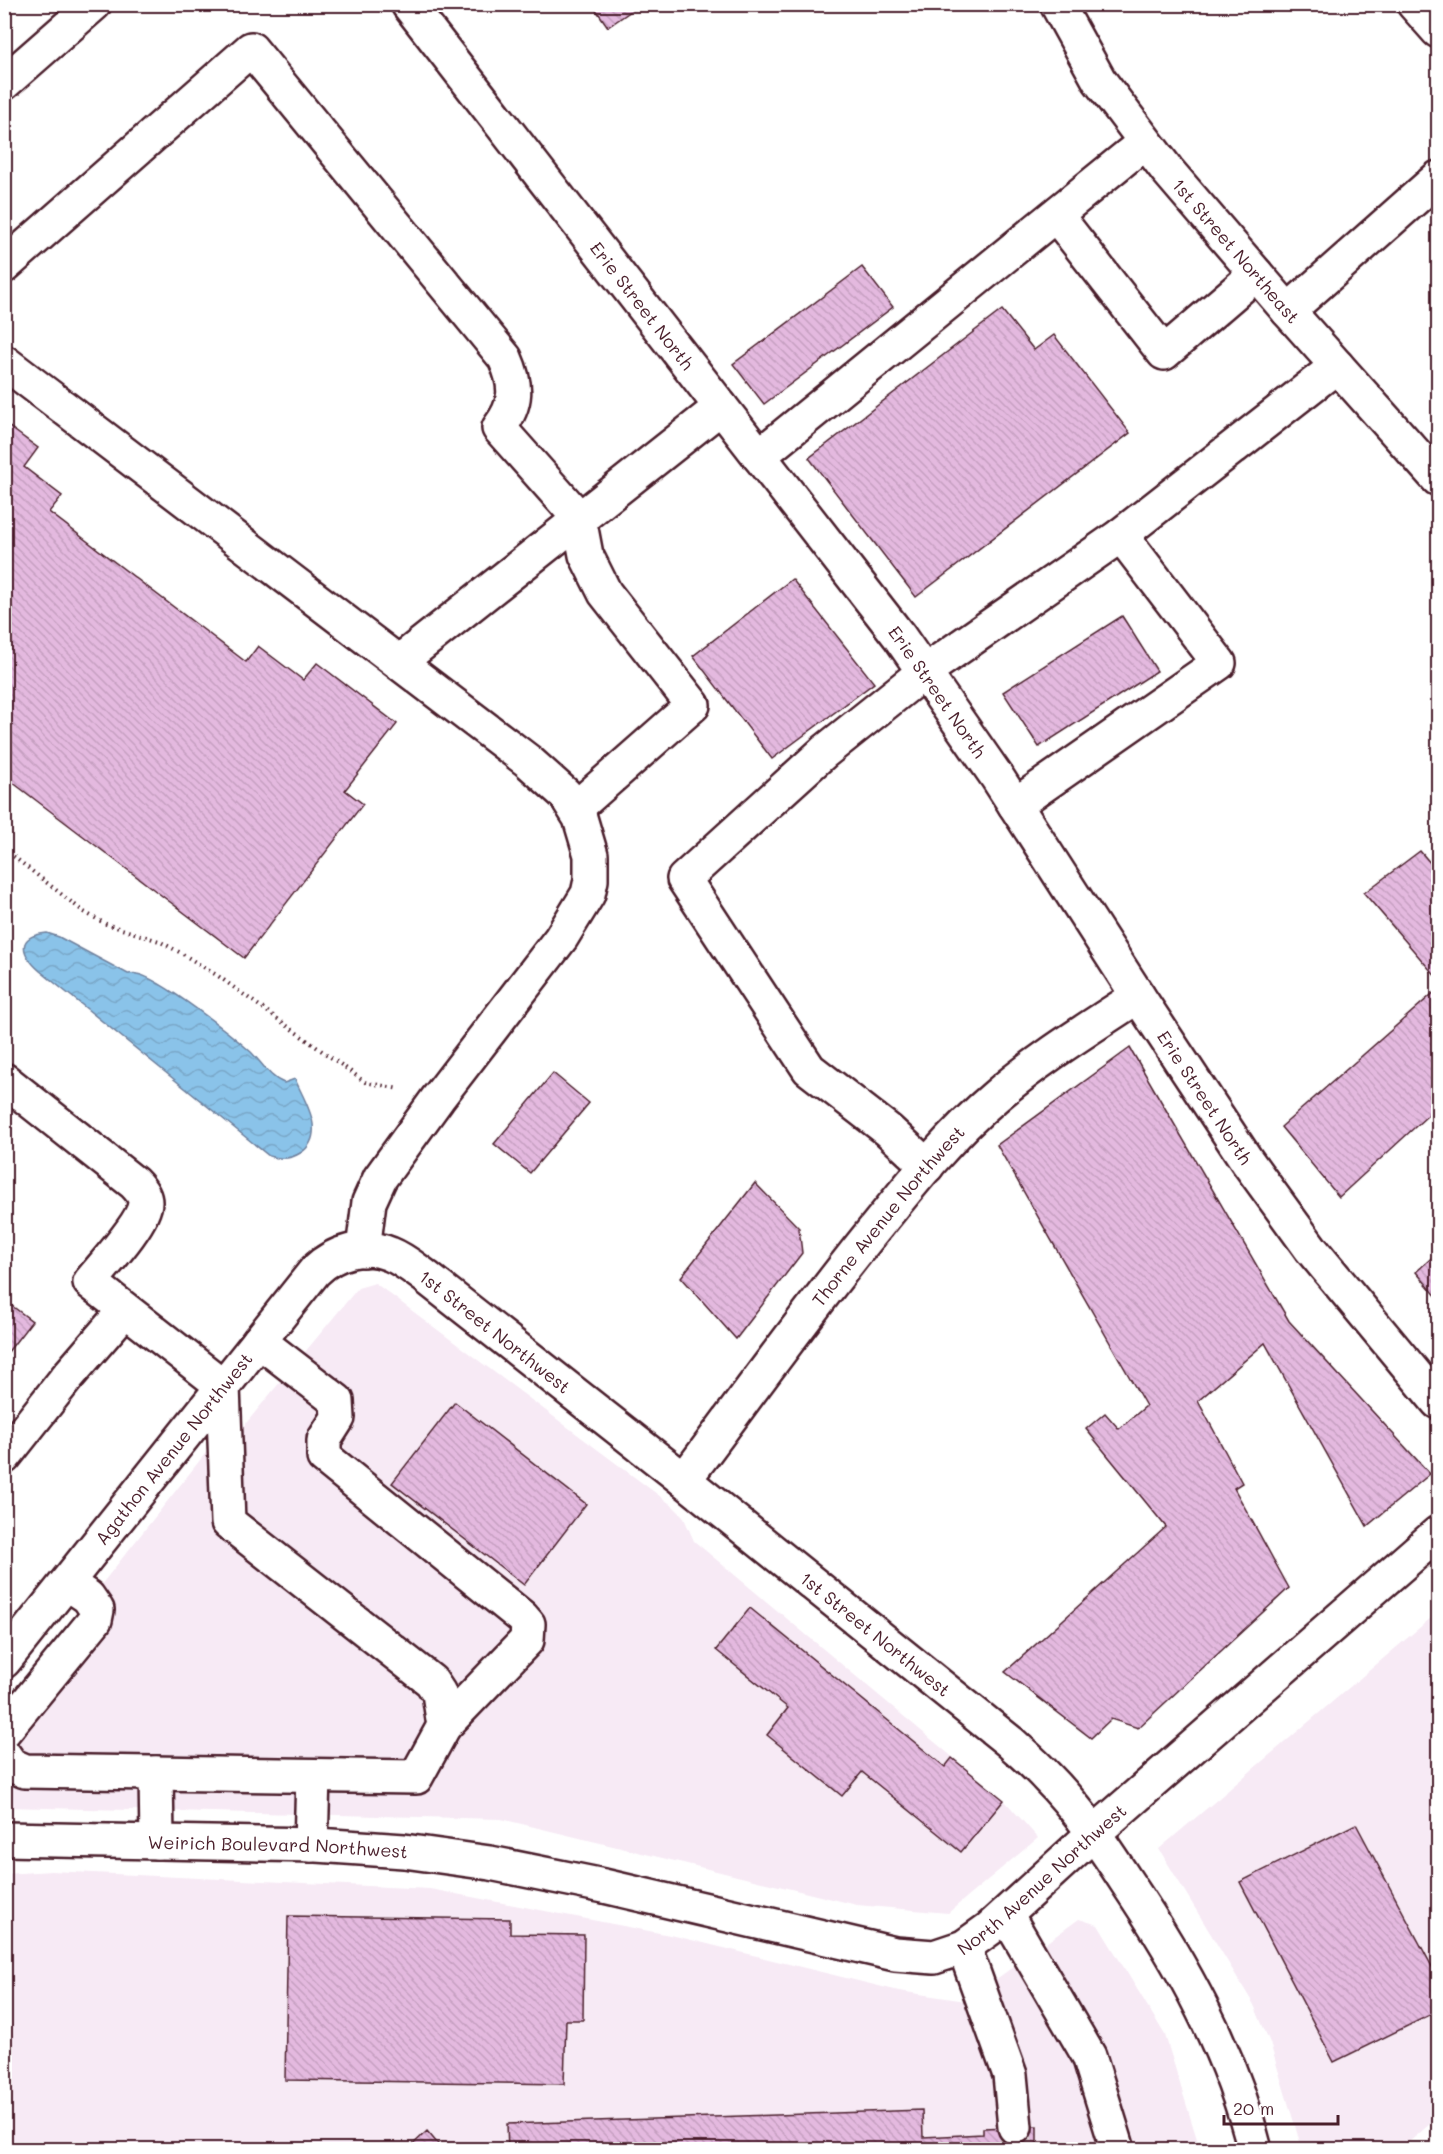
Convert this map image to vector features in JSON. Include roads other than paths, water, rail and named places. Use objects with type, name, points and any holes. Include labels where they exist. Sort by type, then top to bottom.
[{"type":"street","points":[[4,83],[94,4]]},
{"type":"street","name":"Erie Street North","points":[[408,4],[899,636],[1015,806],[1247,1161],[1311,1249],[1438,1402]]},
{"type":"street","name":"1st Street Northeast","points":[[1057,4],[1099,80],[1167,170],[1288,311],[1438,479]]},
{"type":"street","points":[[1414,4],[1438,31]]},
{"type":"street","points":[[4,266],[251,49],[498,348],[514,376],[515,387],[511,408],[499,428],[579,518],[586,555],[605,593],[693,705],[575,810]]},
{"type":"street","points":[[759,456],[1145,142]]},
{"type":"street","points":[[1288,311],[1438,178]]},
{"type":"street","points":[[1056,215],[1164,353],[1256,274]]},
{"type":"street","points":[[4,362],[528,761],[565,794],[585,830],[591,855],[591,880],[588,894],[561,938],[438,1098],[373,1190],[358,1250]]},
{"type":"street","points":[[927,1166],[888,1130],[809,1069],[684,879],[824,752],[924,672],[1121,535],[1337,366]]},
{"type":"street","points":[[399,662],[721,407]]},
{"type":"street","points":[[1015,806],[1219,663],[1121,535]]},
{"type":"street","name":"Thorne Avenue Northwest","points":[[684,1480],[844,1266],[954,1136],[996,1096],[1041,1061],[1138,996]]},
{"type":"street","points":[[4,1080],[134,1182],[141,1191],[145,1201],[143,1212],[137,1223],[90,1282],[223,1386],[228,1522],[431,1682],[439,1693],[444,1726]]},
{"type":"street","name":"Agathon Avenue Northwest","points":[[4,1661],[320,1266],[334,1257],[358,1250]]},
{"type":"street","name":"1st Street Northwest","points":[[358,1250],[382,1251],[391,1254],[426,1277],[684,1480],[1010,1742],[1047,1776],[1094,1833],[1150,1917],[1194,1990],[1237,2089],[1255,2150]]},
{"type":"street","points":[[4,1457],[125,1310]]},
{"type":"street","points":[[4,1755],[11,1765],[25,1772],[416,1777],[444,1726],[527,1640],[528,1624],[522,1617],[324,1457],[324,1440],[338,1418],[337,1401],[259,1341]]},
{"type":"street","name":"North Avenue Northwest","points":[[551,1875],[895,1954],[934,1957],[964,1947],[1006,1914],[1094,1833],[1438,1533]]},
{"type":"street","points":[[4,1731],[95,1620],[97,1610],[88,1597],[67,1583]]},
{"type":"street","points":[[156,1773],[157,1842]]},
{"type":"street","points":[[311,1845],[313,1776]]},
{"type":"street","name":"Weirich Boulevard Northwest","points":[[4,1839],[311,1845],[404,1851],[490,1863],[551,1875]]},
{"type":"street","points":[[1006,1914],[1089,2056],[1118,2150]]},
{"type":"street","points":[[964,1947],[1010,2074],[1015,2127]]},
{"type":"water","points":[[47,933],[59,937],[128,974],[137,974],[162,985],[242,1044],[274,1078],[284,1083],[295,1079],[313,1124],[311,1141],[306,1148],[301,1153],[286,1158],[269,1156],[40,971],[25,952],[24,947],[30,938]]},
{"type":"tunnel","points":[[1015,2127],[1017,2150]]}]
